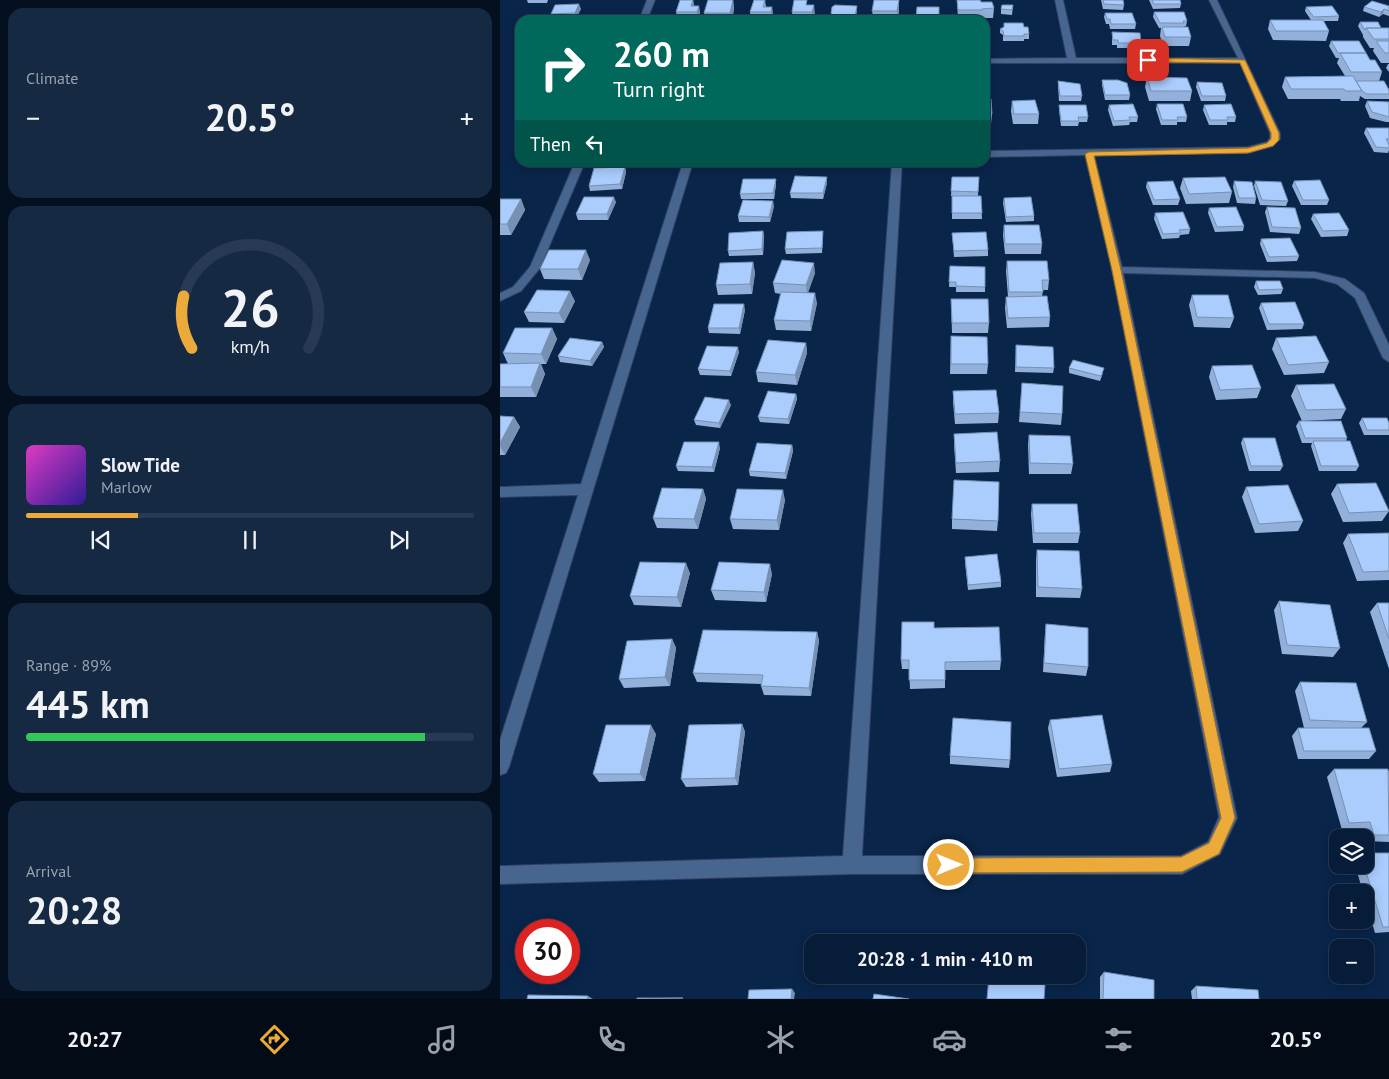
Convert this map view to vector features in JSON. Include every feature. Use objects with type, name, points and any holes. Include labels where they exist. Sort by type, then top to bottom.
[{"type":"street","points":[[645,15],[651,0]]},
{"type":"street","points":[[1059,0],[1072,60]]},
{"type":"street","points":[[990,154],[1089,154],[1248,150],[1270,144],[1275,140],[1275,133],[1213,0]]},
{"type":"street","points":[[990,60],[1243,61]]},
{"type":"street","points":[[500,876],[852,865],[1182,864],[1214,848],[1228,818],[1116,270],[1089,154]]},
{"type":"street","points":[[500,297],[517,289],[534,268],[578,167]]},
{"type":"street","points":[[500,767],[686,167]]},
{"type":"street","points":[[852,865],[896,167]]},
{"type":"street","points":[[1116,270],[1315,274],[1341,281],[1360,296],[1389,358]]},
{"type":"street","points":[[500,492],[587,489]]},
{"type":"building","points":[[680,0],[693,0],[691,6],[699,6],[697,12],[676,12]]},
{"type":"building","points":[[708,0],[733,0],[730,13],[704,13]]},
{"type":"building","points":[[754,0],[765,0],[763,7],[772,7],[771,12],[750,12]]},
{"type":"building","points":[[794,0],[807,0],[806,5],[814,5],[812,12],[792,12]]},
{"type":"building","points":[[874,0],[899,0],[897,11],[872,11]]},
{"type":"building","points":[[957,0],[992,2],[994,8],[958,10]]},
{"type":"building","points":[[1103,0],[1123,0],[1124,5],[1104,4]]},
{"type":"building","points":[[1152,0],[1180,0],[1181,4],[1154,4]]},
{"type":"building","points":[[1372,1],[1389,6],[1389,11],[1384,9],[1381,12],[1364,7]]},
{"type":"building","points":[[579,4],[575,13],[551,14],[555,5]]},
{"type":"building","points":[[835,5],[857,6],[855,15],[832,15],[832,7]]},
{"type":"building","points":[[1002,5],[1013,5],[1012,10],[1001,9]]},
{"type":"building","points":[[1332,6],[1339,16],[1314,17],[1306,7]]},
{"type":"building","points":[[917,7],[939,7],[939,15],[916,15]]},
{"type":"building","points":[[1154,12],[1184,12],[1187,21],[1183,21],[1184,23],[1160,23]]},
{"type":"building","points":[[1105,13],[1132,13],[1136,24],[1111,24],[1110,19],[1107,19]]},
{"type":"building","points":[[1270,20],[1323,20],[1329,31],[1276,31]]},
{"type":"building","points":[[1360,22],[1378,22],[1381,28],[1366,28],[1365,30]]},
{"type":"building","points":[[1004,23],[1023,23],[1024,27],[1028,27],[1029,34],[1024,34],[1024,36],[1004,36],[1003,31],[1000,29],[1004,27]]},
{"type":"building","points":[[1162,27],[1188,27],[1191,37],[1165,37]]},
{"type":"building","points":[[1366,28],[1389,28],[1389,39],[1374,39]]},
{"type":"building","points":[[1112,32],[1140,33],[1141,43],[1118,43],[1118,40],[1113,40]]},
{"type":"building","points":[[1331,41],[1359,41],[1366,53],[1338,53]]},
{"type":"building","points":[[1376,41],[1389,41],[1389,53],[1385,53]]},
{"type":"building","points":[[1340,53],[1366,53],[1370,60],[1375,60],[1382,72],[1351,72]]},
{"type":"building","points":[[1353,76],[1362,91],[1291,89],[1285,77]]},
{"type":"building","points":[[1147,77],[1187,78],[1192,91],[1151,91]]},
{"type":"building","points":[[1102,80],[1118,80],[1127,83],[1130,95],[1105,95]]},
{"type":"building","points":[[1058,81],[1080,84],[1082,96],[1060,96]]},
{"type":"building","points":[[1356,81],[1384,81],[1389,94],[1367,94],[1362,91]]},
{"type":"building","points":[[1197,82],[1222,83],[1226,96],[1202,96]]},
{"type":"building","points":[[990,99],[991,99],[992,114],[990,114]]},
{"type":"building","points":[[1035,100],[1039,114],[1014,114],[1012,101]]},
{"type":"building","points":[[1367,101],[1389,102],[1389,117],[1372,112]]},
{"type":"building","points":[[1133,104],[1138,117],[1129,117],[1130,120],[1114,121],[1109,105]]},
{"type":"building","points":[[1157,104],[1183,104],[1187,117],[1177,117],[1178,120],[1162,120]]},
{"type":"building","points":[[1231,104],[1236,117],[1227,117],[1228,120],[1210,120],[1204,105]]},
{"type":"building","points":[[1059,105],[1086,105],[1088,117],[1078,117],[1079,121],[1061,121]]},
{"type":"building","points":[[1366,128],[1389,128],[1389,139],[1386,139],[1389,148],[1376,147]]},
{"type":"building","points":[[625,167],[620,184],[589,186],[594,168]]},
{"type":"building","points":[[795,176],[827,177],[823,193],[790,193]]},
{"type":"building","points":[[952,177],[979,177],[978,192],[951,191]]},
{"type":"building","points":[[1225,177],[1232,192],[1189,194],[1183,178]]},
{"type":"building","points":[[743,179],[776,179],[773,193],[740,194]]},
{"type":"building","points":[[1320,180],[1329,200],[1303,200],[1294,181]]},
{"type":"building","points":[[1173,181],[1180,199],[1154,200],[1147,182]]},
{"type":"building","points":[[1234,181],[1252,182],[1256,198],[1239,198]]},
{"type":"building","points":[[1255,181],[1281,182],[1288,201],[1262,200]]},
{"type":"building","points":[[952,196],[981,196],[982,213],[952,213]]},
{"type":"building","points":[[584,197],[614,197],[607,214],[576,214]]},
{"type":"building","points":[[1031,197],[1034,216],[1006,217],[1004,198]]},
{"type":"building","points":[[500,199],[521,199],[507,224],[500,224]]},
{"type":"building","points":[[743,200],[773,201],[769,217],[738,216]]},
{"type":"building","points":[[1236,207],[1244,226],[1217,227],[1209,208]]},
{"type":"building","points":[[1267,207],[1295,208],[1301,228],[1272,227]]},
{"type":"building","points":[[1183,212],[1190,229],[1179,230],[1181,233],[1163,234],[1155,213]]},
{"type":"building","points":[[1339,213],[1349,230],[1323,231],[1313,214]]},
{"type":"building","points":[[1004,225],[1039,225],[1042,244],[1005,244]]},
{"type":"building","points":[[763,231],[762,249],[728,251],[729,233]]},
{"type":"building","points":[[823,231],[822,248],[785,249],[787,232]]},
{"type":"building","points":[[986,232],[988,250],[954,251],[952,233]]},
{"type":"building","points":[[1290,238],[1299,256],[1269,257],[1261,239]]},
{"type":"building","points":[[549,250],[586,250],[578,269],[540,269]]},
{"type":"building","points":[[782,260],[814,263],[806,285],[773,283]]},
{"type":"building","points":[[1007,261],[1047,261],[1049,280],[1042,280],[1043,292],[1009,292]]},
{"type":"building","points":[[753,262],[750,284],[716,285],[720,263]]},
{"type":"building","points":[[950,266],[985,267],[985,287],[956,286],[956,282],[949,282]]},
{"type":"building","points":[[1256,281],[1280,281],[1283,289],[1259,290]]},
{"type":"building","points":[[537,290],[570,291],[559,313],[524,312]]},
{"type":"building","points":[[781,292],[815,293],[810,321],[774,320]]},
{"type":"building","points":[[1192,295],[1228,295],[1234,318],[1197,317]]},
{"type":"building","points":[[1047,296],[1050,317],[1008,318],[1006,297]]},
{"type":"building","points":[[951,299],[988,299],[989,323],[952,323]]},
{"type":"building","points":[[1295,302],[1304,324],[1269,324],[1261,303]]},
{"type":"building","points":[[714,304],[744,304],[739,328],[708,328]]},
{"type":"building","points":[[515,328],[552,328],[541,354],[503,353]]},
{"type":"building","points":[[951,336],[987,337],[988,364],[951,364]]},
{"type":"building","points":[[1316,336],[1329,362],[1288,365],[1276,338]]},
{"type":"building","points":[[570,338],[602,342],[590,361],[558,356]]},
{"type":"building","points":[[768,340],[806,343],[795,375],[756,372]]},
{"type":"building","points":[[1016,345],[1053,347],[1054,368],[1016,367]]},
{"type":"building","points":[[707,346],[738,347],[730,371],[698,369]]},
{"type":"building","points":[[1073,360],[1104,368],[1101,376],[1069,368]]},
{"type":"building","points":[[540,363],[531,387],[500,387],[500,364]]},
{"type":"building","points":[[1252,365],[1261,388],[1220,390],[1212,366]]},
{"type":"building","points":[[1022,383],[1063,386],[1062,414],[1020,412]]},
{"type":"building","points":[[1334,384],[1346,409],[1306,410],[1296,385]]},
{"type":"building","points":[[996,390],[999,413],[955,414],[953,391]]},
{"type":"building","points":[[768,391],[796,394],[788,419],[758,417]]},
{"type":"building","points":[[705,397],[729,400],[719,423],[694,420]]},
{"type":"building","points":[[500,416],[514,417],[500,443]]},
{"type":"building","points":[[1362,418],[1387,418],[1389,430],[1367,430]]},
{"type":"building","points":[[1299,421],[1341,421],[1347,438],[1305,438]]},
{"type":"building","points":[[997,432],[1000,461],[956,463],[954,434]]},
{"type":"building","points":[[1029,435],[1070,436],[1073,464],[1030,463]]},
{"type":"building","points":[[1243,438],[1275,438],[1283,466],[1251,466]]},
{"type":"building","points":[[1313,441],[1350,441],[1359,466],[1321,466]]},
{"type":"building","points":[[684,442],[719,442],[712,467],[676,466]]},
{"type":"building","points":[[757,443],[792,445],[785,473],[749,471]]},
{"type":"building","points":[[954,480],[999,482],[998,521],[952,519]]},
{"type":"building","points":[[1376,483],[1389,511],[1349,513],[1337,484]]},
{"type":"building","points":[[1288,485],[1303,521],[1259,524],[1246,487]]},
{"type":"building","points":[[662,488],[703,489],[694,519],[653,518]]},
{"type":"building","points":[[737,489],[783,490],[777,520],[730,519]]},
{"type":"building","points":[[1032,504],[1077,504],[1080,533],[1034,533]]},
{"type":"building","points":[[1389,533],[1389,571],[1363,572],[1348,534]]},
{"type":"building","points":[[1037,550],[1079,551],[1082,589],[1038,587]]},
{"type":"building","points":[[997,554],[1001,582],[968,585],[965,557]]},
{"type":"building","points":[[640,562],[686,563],[677,597],[630,596]]},
{"type":"building","points":[[719,562],[770,564],[764,592],[711,590]]},
{"type":"building","points":[[1279,601],[1330,605],[1340,648],[1287,645]]},
{"type":"building","points":[[1377,603],[1389,603],[1389,639]]},
{"type":"building","points":[[902,622],[934,622],[934,628],[999,627],[1001,661],[945,662],[945,680],[909,680],[909,660],[901,660]]},
{"type":"building","points":[[1046,624],[1088,628],[1088,667],[1044,663]]},
{"type":"building","points":[[703,630],[817,632],[809,688],[761,686],[763,675],[693,673]]},
{"type":"building","points":[[672,639],[665,677],[619,679],[627,641]]},
{"type":"building","points":[[1300,682],[1356,683],[1367,722],[1310,720]]},
{"type":"building","points":[[1102,715],[1112,764],[1059,769],[1050,720]]},
{"type":"building","points":[[953,718],[1011,722],[1010,760],[950,756]]},
{"type":"building","points":[[742,724],[735,778],[681,779],[689,725]]},
{"type":"building","points":[[606,725],[651,725],[640,774],[593,774]]},
{"type":"building","points":[[1298,728],[1369,728],[1376,751],[1304,751]]},
{"type":"building","points":[[1334,769],[1388,769],[1389,835],[1374,835],[1374,829],[1372,829],[1370,822],[1349,823]]},
{"type":"building","points":[[1374,853],[1389,853],[1389,927],[1383,927],[1374,898],[1374,884],[1370,884],[1367,874],[1374,874]]},
{"type":"building","points":[[1104,972],[1154,980],[1154,999],[1103,999]]},
{"type":"building","points":[[988,984],[1045,985],[1044,999],[987,999]]},
{"type":"building","points":[[1196,986],[1258,990],[1259,999],[1197,999]]},
{"type":"building","points":[[792,989],[791,999],[748,999],[749,990]]},
{"type":"building","points":[[874,994],[909,999],[873,999]]},
{"type":"building","points":[[528,995],[588,996],[587,999],[527,999]]},
{"type":"building","points":[[637,998],[683,998],[637,999]]},
{"type":"route","points":[[949,865],[1182,864],[1214,848],[1228,818],[1116,270],[1089,154],[1248,150],[1270,144],[1275,140],[1275,133],[1243,61],[1148,60]]}]
